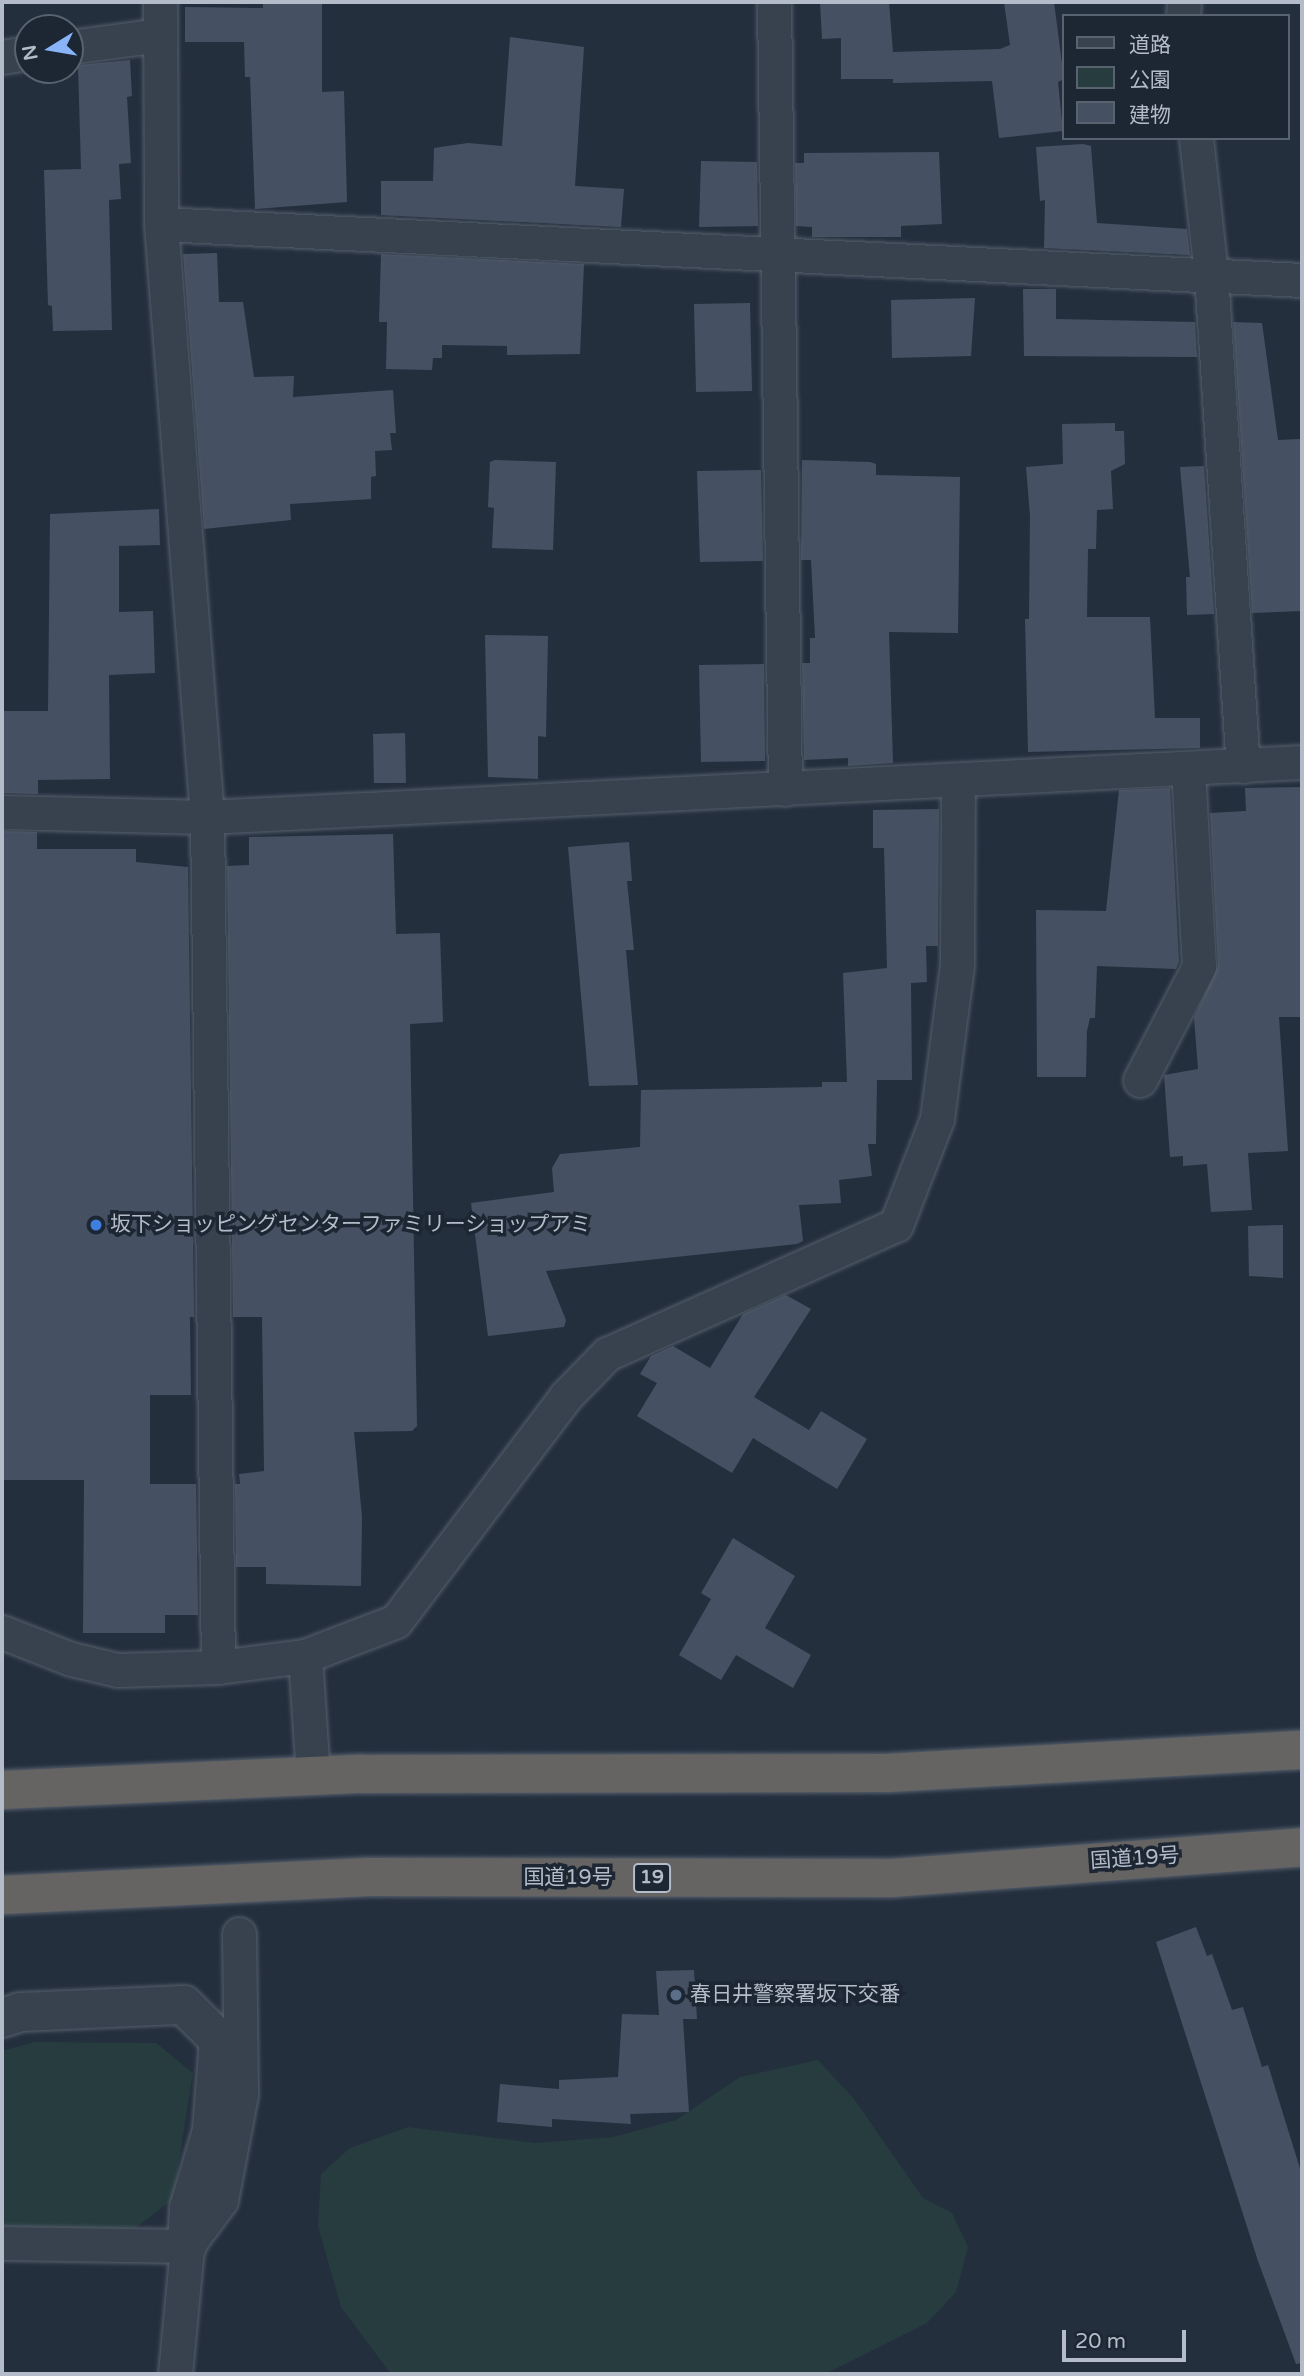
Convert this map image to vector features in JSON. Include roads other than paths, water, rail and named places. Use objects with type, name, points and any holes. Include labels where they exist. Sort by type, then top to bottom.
[{"type":"highway","points":[[2,1790],[313,1776],[888,1773],[1302,1750]]},
{"type":"highway","name":"国道19号","points":[[2,1895],[369,1877],[893,1878],[1302,1847]]},
{"type":"street","points":[[160,2],[161,224],[207,817],[218,1667]]},
{"type":"street","points":[[774,2],[785,789]]},
{"type":"street","points":[[84,45],[160,35]]},
{"type":"street","points":[[1196,140],[1211,274],[1243,766]]},
{"type":"street","points":[[161,224],[1302,280]]},
{"type":"street","points":[[2,812],[207,817],[1302,762]]},
{"type":"street","points":[[1140,1080],[1199,966],[1188,769]]},
{"type":"street","points":[[2,1632],[71,1659],[117,1670],[218,1667],[305,1656],[396,1621],[566,1396],[607,1354],[896,1225],[937,1119],[957,965],[958,780]]},
{"type":"street","points":[[305,1656],[313,1776]]},
{"type":"street","points":[[187,2246],[221,2200],[241,2094],[239,1934]]},
{"type":"street","points":[[2,2018],[21,2012],[184,2005],[219,2040],[212,2132],[189,2208],[175,2374]]},
{"type":"street","points":[[2,2243],[187,2246]]},
{"type":"place","name":"坂下ショッピングセンターファミリーショップアミ","points":[[96,1225]]},
{"type":"place","name":"春日井警察署坂下交番","points":[[676,1995]]}]
